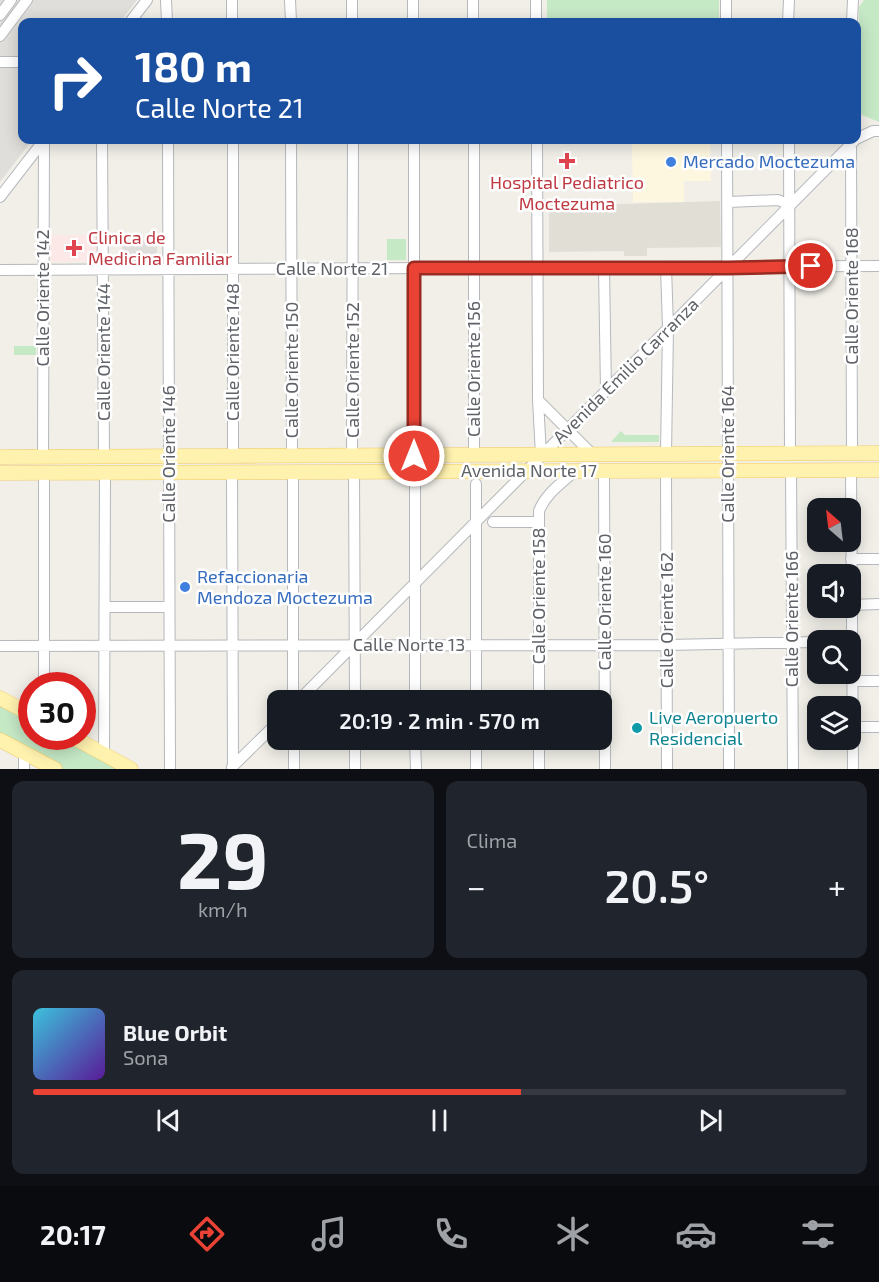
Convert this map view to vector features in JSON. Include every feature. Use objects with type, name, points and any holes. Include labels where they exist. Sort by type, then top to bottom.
[{"type":"main road","name":"Avenida Norte 17","points":[[0,457],[879,453]]},
{"type":"main road","name":"Avenida Norte 17","points":[[0,473],[879,470]]},
{"type":"main road","points":[[0,698],[18,708]]},
{"type":"main road","points":[[0,740],[55,769]]},
{"type":"main road","points":[[95,750],[132,769]]},
{"type":"street","points":[[0,15],[11,0]]},
{"type":"street","points":[[0,36],[27,0]]},
{"type":"street","points":[[133,18],[147,0]]},
{"type":"street","points":[[166,0],[167,18]]},
{"type":"street","points":[[232,0],[232,18]]},
{"type":"street","points":[[290,0],[291,18]]},
{"type":"street","points":[[352,0],[352,18]]},
{"type":"street","points":[[413,0],[413,18]]},
{"type":"street","points":[[473,0],[473,18]]},
{"type":"street","points":[[536,0],[536,18]]},
{"type":"street","points":[[726,0],[726,18]]},
{"type":"street","points":[[788,18],[789,0]]},
{"type":"street","points":[[852,18],[853,0]]},
{"type":"street","points":[[0,62],[18,62]]},
{"type":"street","points":[[861,137],[873,131],[879,131]]},
{"type":"street","points":[[0,197],[41,144]]},
{"type":"street","name":"Calle Oriente 142","points":[[43,457],[44,144]]},
{"type":"street","name":"Calle Oriente 144","points":[[102,144],[104,457]]},
{"type":"street","name":"Calle Oriente 146","points":[[168,144],[170,769]]},
{"type":"street","name":"Calle Oriente 148","points":[[233,144],[233,456]]},
{"type":"street","name":"Calle Oriente 150","points":[[291,144],[292,456]]},
{"type":"street","name":"Calle Oriente 152","points":[[352,456],[353,144]]},
{"type":"street","points":[[414,144],[414,456]]},
{"type":"street","name":"Calle Oriente 156","points":[[474,144],[474,455]]},
{"type":"street","points":[[537,144],[538,400],[541,455]]},
{"type":"street","name":"Calle Oriente 164","points":[[727,144],[729,769]]},
{"type":"street","points":[[789,144],[790,453]]},
{"type":"street","name":"Avenida Emilio Carranza","points":[[309,690],[850,144]]},
{"type":"street","name":"Calle Oriente 168","points":[[852,453],[851,266],[854,144]]},
{"type":"street","points":[[728,202],[778,200],[790,205]]},
{"type":"street","name":"Calle Norte 21","points":[[0,270],[879,266]]},
{"type":"street","points":[[666,267],[668,328],[666,454]]},
{"type":"street","points":[[604,268],[606,391]]},
{"type":"street","points":[[538,400],[593,454]]},
{"type":"street","name":"Calle Oriente 160","points":[[604,470],[605,769]]},
{"type":"street","name":"Calle Oriente 162","points":[[666,470],[667,769]]},
{"type":"street","name":"Calle Oriente 166","points":[[790,470],[793,769]]},
{"type":"street","points":[[851,470],[851,564]]},
{"type":"street","points":[[354,471],[355,690]]},
{"type":"street","name":"Calle Oriente 158","points":[[539,690],[539,511],[543,501],[576,471]]},
{"type":"street","points":[[293,472],[293,690]]},
{"type":"street","points":[[415,472],[415,690]]},
{"type":"street","points":[[44,473],[44,672]]},
{"type":"street","points":[[104,755],[105,473]]},
{"type":"street","points":[[232,473],[234,646],[232,768]]},
{"type":"street","points":[[476,484],[476,690]]},
{"type":"street","points":[[493,522],[538,522]]},
{"type":"street","points":[[851,559],[879,559]]},
{"type":"street","points":[[861,605],[879,604]]},
{"type":"street","points":[[106,607],[169,607]]},
{"type":"street","name":"Calle Norte 13","points":[[0,646],[667,645],[729,642],[807,642]]},
{"type":"street","points":[[861,681],[879,681]]},
{"type":"street","points":[[861,727],[879,727]]},
{"type":"street","points":[[232,768],[267,733]]},
{"type":"street","points":[[294,750],[294,769]]},
{"type":"street","points":[[355,750],[355,769]]},
{"type":"street","points":[[415,750],[416,769]]},
{"type":"street","points":[[476,750],[476,769]]},
{"type":"street","points":[[539,750],[539,769]]},
{"type":"street","points":[[853,750],[853,769]]},
{"type":"street","points":[[24,752],[24,769]]},
{"type":"shaded area","points":[[0,0],[137,0],[123,18],[18,18],[18,144],[29,144],[0,182]]},
{"type":"shaded area","name":"Mercado Moctezuma","points":[[632,144],[710,144],[711,181],[684,181],[684,202],[633,202]]},
{"type":"shaded area","points":[[549,201],[558,201],[558,206],[720,201],[721,247],[647,248],[647,256],[624,256],[624,251],[549,252]]},
{"type":"shaded area","name":"Clinica de Medicina Familiar","points":[[51,235],[97,235],[97,261],[51,262]]},
{"type":"shaded area","points":[[157,240],[157,261],[122,262],[122,241]]},
{"type":"green space","points":[[547,0],[719,0],[719,18],[547,18]]},
{"type":"green space","points":[[864,0],[879,0],[879,122],[861,113],[859,7]]},
{"type":"green space","points":[[387,239],[406,239],[406,260],[387,260]]},
{"type":"green space","points":[[14,346],[36,346],[36,355],[14,355]]},
{"type":"green space","points":[[621,431],[625,435],[659,435],[659,442],[611,442]]},
{"type":"green space","points":[[0,701],[18,711],[18,746],[0,736]]},
{"type":"green space","points":[[26,750],[90,750],[127,769],[61,769]]},
{"type":"place","name":"Hospital Pediatrico Moctezuma","points":[[567,161]]},
{"type":"place","name":"Mercado Moctezuma","points":[[671,162]]},
{"type":"place","name":"Clinica de Medicina Familiar","points":[[74,248]]},
{"type":"place","name":"Refaccionaria Mendoza Moctezuma","points":[[185,587]]},
{"type":"place","name":"Live Aeropuerto Residencial","points":[[637,728]]},
{"type":"route","points":[[414,456],[414,268],[811,266]]}]
